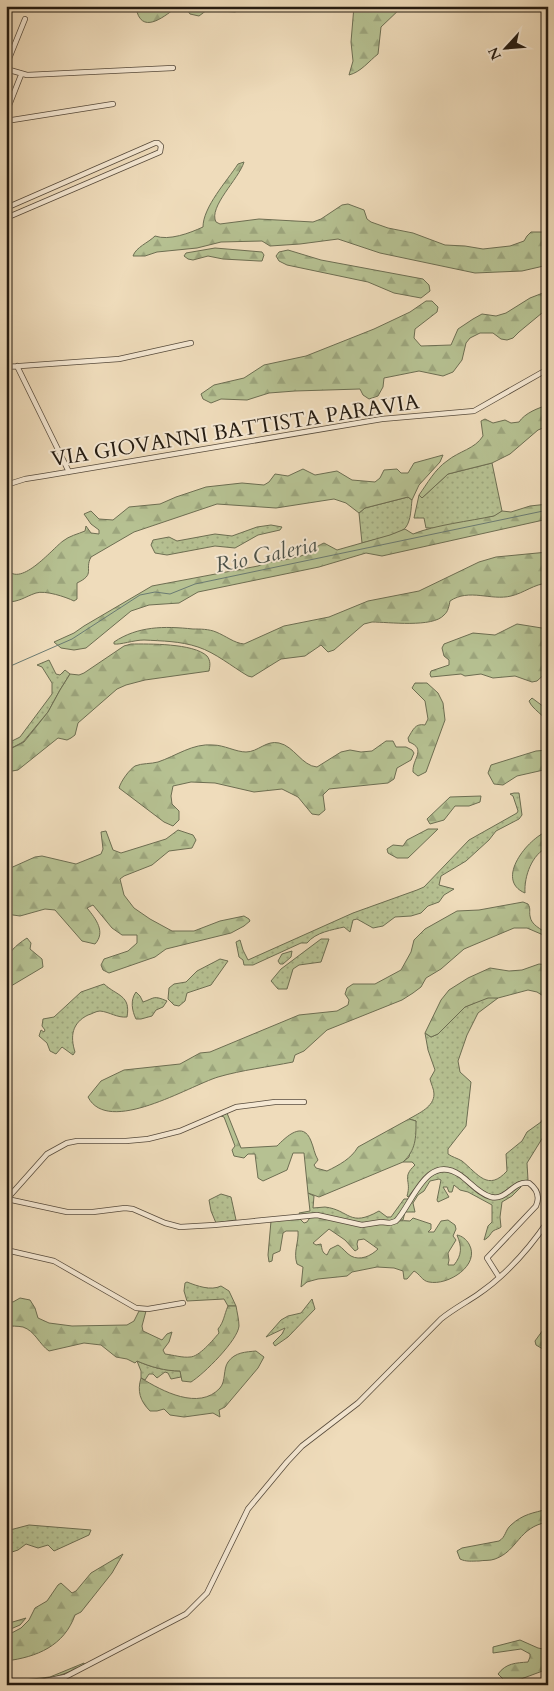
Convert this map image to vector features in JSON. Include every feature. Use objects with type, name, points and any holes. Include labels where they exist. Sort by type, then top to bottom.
[{"type":"street","points":[[25,19],[6,67],[21,75],[173,68]]},
{"type":"street","points":[[6,113],[21,75]]},
{"type":"street","points":[[6,121],[113,104]]},
{"type":"street","points":[[6,208],[155,143],[161,146],[162,150],[159,152],[6,218]]},
{"type":"street","points":[[6,356],[7,367],[119,359],[191,343]]},
{"type":"street","points":[[17,366],[69,472]]},
{"type":"street","name":"VIA GIOVANNI BATTISTA PARAVIA","points":[[6,485],[25,479],[382,419],[474,412],[548,369]]},
{"type":"street","points":[[304,1102],[275,1102],[236,1107],[180,1131],[148,1138],[126,1141],[77,1141],[67,1143],[47,1154],[7,1199],[67,1212],[134,1209],[165,1223],[180,1227],[214,1226],[317,1215],[362,1225],[396,1221],[421,1182],[440,1171],[446,1170],[457,1173],[486,1195],[494,1198],[503,1195],[518,1184],[529,1183],[538,1193],[536,1206],[487,1258],[499,1276]]},
{"type":"street","points":[[26,1685],[65,1677],[186,1614],[207,1593],[248,1509],[287,1462],[302,1446],[358,1404],[441,1319],[478,1294],[499,1276],[529,1247],[548,1221]]},
{"type":"street","points":[[6,1250],[54,1261],[136,1308],[148,1309],[182,1303]]},
{"type":"green space","points":[[140,6],[248,6],[235,12],[207,10],[199,16],[190,14],[185,7],[177,7],[156,21],[145,22],[140,19],[137,12]]},
{"type":"green space","points":[[354,6],[403,6],[381,27],[378,54],[361,69],[349,75],[353,61],[351,42]]},
{"type":"green space","points":[[244,162],[216,209],[216,222],[220,224],[259,219],[313,222],[342,205],[348,204],[364,210],[367,219],[371,222],[413,233],[445,245],[483,249],[510,246],[524,241],[531,232],[548,232],[548,265],[522,271],[475,273],[380,253],[338,239],[270,246],[262,241],[221,242],[197,248],[133,256],[139,248],[155,236],[173,237],[203,227],[207,211],[216,194],[238,164]]},
{"type":"green space","points":[[215,248],[262,252],[264,255],[262,261],[223,259],[208,256],[193,260],[184,256],[186,253]]},
{"type":"green space","points":[[288,250],[321,260],[423,279],[429,285],[430,291],[421,298],[394,293],[368,282],[287,265],[279,261],[276,256],[279,252]]},
{"type":"green space","points":[[548,291],[548,308],[513,338],[507,340],[501,339],[493,333],[480,333],[470,338],[466,343],[462,360],[453,372],[443,376],[419,371],[384,378],[383,387],[378,396],[369,399],[363,395],[360,389],[269,393],[247,400],[221,399],[211,403],[203,399],[201,394],[214,385],[244,378],[264,365],[306,356],[374,329],[410,312],[426,301],[432,301],[438,307],[437,312],[415,329],[414,338],[421,346],[451,345],[458,329],[473,319],[482,314],[496,316],[506,313],[530,298]]},
{"type":"green space","points":[[548,405],[548,426],[538,430],[510,454],[492,463],[448,474],[422,498],[419,495],[443,464],[480,440],[483,436],[481,421],[485,419],[493,423],[505,420],[511,423],[519,422],[528,413]]},
{"type":"green space","points":[[443,455],[440,462],[419,485],[412,500],[408,497],[365,508],[359,513],[346,503],[334,499],[276,508],[217,504],[134,532],[91,557],[88,574],[77,583],[77,599],[74,601],[55,594],[40,592],[6,602],[6,567],[11,573],[18,574],[26,571],[35,566],[65,539],[85,531],[86,526],[91,533],[99,534],[99,530],[91,524],[84,514],[91,511],[99,519],[113,520],[129,507],[160,504],[206,487],[242,483],[264,485],[275,474],[288,476],[303,469],[315,475],[337,471],[352,480],[375,482],[380,478],[384,470],[397,469],[401,473],[408,473],[414,463]]},
{"type":"green space","points":[[492,463],[502,511],[495,516],[437,528],[426,528],[424,518],[414,518],[419,495],[423,497],[448,474]]},
{"type":"green space","points":[[408,497],[412,500],[410,517],[408,524],[403,530],[362,543],[359,513],[365,508]]},
{"type":"green space","points":[[548,504],[548,519],[382,556],[366,553],[319,567],[198,592],[179,603],[149,605],[131,611],[86,648],[74,650],[61,648],[54,642],[74,633],[152,586],[258,566],[304,555],[324,543],[337,550],[405,529],[413,534],[442,526],[494,516],[502,511],[511,512],[530,506]]},
{"type":"green space","points":[[271,525],[282,527],[280,530],[258,535],[235,548],[215,546],[167,555],[155,553],[151,545],[153,540],[169,537],[177,541],[215,534],[232,536],[257,527]]},
{"type":"green space","points":[[548,552],[548,583],[511,596],[465,595],[457,597],[450,601],[444,615],[430,622],[372,622],[364,624],[334,650],[328,652],[321,645],[305,656],[281,659],[252,677],[211,653],[191,645],[144,640],[114,644],[114,642],[123,637],[142,630],[172,628],[210,630],[244,644],[284,626],[329,617],[368,601],[419,591],[479,562],[496,557]]},
{"type":"green space","points":[[517,624],[548,629],[548,654],[546,657],[548,658],[548,671],[537,681],[532,682],[515,676],[493,678],[481,674],[431,677],[431,671],[449,665],[449,660],[444,656],[442,648],[444,644],[473,633],[495,635]]},
{"type":"green space","points":[[131,644],[170,645],[192,649],[207,656],[210,662],[209,671],[145,680],[117,689],[78,723],[75,735],[71,738],[67,740],[58,738],[18,770],[6,772],[6,751],[24,742],[48,712],[70,674],[79,675],[84,673],[124,646]]},
{"type":"green space","points":[[49,660],[56,674],[60,675],[65,670],[70,674],[48,712],[23,742],[6,751],[6,744],[20,737],[52,694],[52,683],[42,667],[37,665]]},
{"type":"green space","points":[[415,683],[427,683],[438,693],[443,703],[445,720],[426,772],[418,776],[413,772],[413,767],[418,751],[409,742],[408,738],[415,728],[419,725],[425,725],[428,719],[425,701],[412,688]]},
{"type":"green space","points":[[532,698],[548,710],[548,723],[529,701]]},
{"type":"green space","points":[[386,741],[393,741],[396,747],[406,747],[414,753],[411,760],[397,768],[394,779],[388,783],[329,789],[323,795],[325,810],[319,815],[312,814],[298,797],[282,789],[254,792],[215,783],[191,782],[173,786],[172,804],[179,811],[179,820],[173,826],[164,822],[119,788],[130,770],[135,766],[158,762],[198,746],[217,745],[246,752],[270,743],[279,743],[289,748],[307,763],[317,767],[341,752],[350,750],[372,751]]},
{"type":"green space","points":[[548,750],[548,769],[517,776],[503,785],[494,784],[488,773],[491,765],[536,751]]},
{"type":"green space","points":[[519,793],[522,815],[519,819],[496,831],[466,861],[441,876],[439,885],[454,889],[444,895],[439,902],[428,906],[421,913],[395,917],[383,926],[373,928],[357,919],[353,920],[350,932],[344,927],[324,932],[315,936],[307,943],[301,943],[253,965],[244,965],[243,960],[239,957],[236,942],[240,940],[248,960],[353,913],[424,887],[469,840],[517,813],[513,796],[510,794]]},
{"type":"green space","points":[[481,796],[480,802],[469,806],[455,806],[444,820],[430,824],[427,819],[450,797]]},
{"type":"green space","points":[[428,829],[438,829],[408,858],[397,858],[388,853],[387,849],[393,845],[403,846],[407,840]]},
{"type":"green space","points":[[178,830],[193,835],[196,840],[192,848],[169,851],[152,865],[124,876],[120,879],[124,895],[134,908],[172,931],[194,931],[220,921],[244,916],[250,921],[244,926],[231,933],[166,949],[155,957],[109,973],[103,970],[101,965],[104,959],[128,951],[137,943],[137,935],[122,935],[112,928],[93,905],[87,908],[100,930],[100,935],[95,944],[82,941],[55,910],[45,909],[20,916],[6,914],[6,870],[35,857],[42,856],[76,864],[101,854],[103,849],[101,832],[106,831],[113,850],[121,853],[166,839]]},
{"type":"green space","points":[[548,831],[548,847],[542,850],[530,866],[525,893],[516,887],[513,879],[513,870],[524,850],[540,835]]},
{"type":"green space","points":[[523,902],[529,906],[532,922],[548,934],[548,937],[527,928],[514,928],[464,949],[441,969],[426,978],[421,987],[413,993],[402,1000],[327,1030],[304,1051],[295,1055],[293,1062],[218,1077],[169,1098],[130,1110],[113,1112],[98,1108],[88,1097],[101,1081],[124,1070],[180,1064],[200,1053],[210,1052],[299,1015],[337,1011],[348,1005],[349,1000],[345,994],[347,988],[353,984],[375,984],[401,970],[411,952],[414,940],[425,929],[457,911],[479,910]]},
{"type":"green space","points":[[27,938],[31,943],[30,949],[42,959],[43,967],[6,989],[6,966],[9,954]]},
{"type":"green space","points":[[321,939],[329,939],[321,962],[299,965],[293,969],[287,989],[278,989],[271,981],[281,969]]},
{"type":"green space","points":[[292,951],[291,957],[283,964],[280,964],[278,961],[282,954]]},
{"type":"green space","points":[[220,959],[228,961],[211,985],[187,993],[185,1001],[179,1006],[174,1005],[168,999],[169,988],[174,984],[186,982],[197,971]]},
{"type":"green space","points":[[539,964],[548,965],[548,999],[537,992],[528,990],[498,998],[488,998],[465,1007],[438,1034],[431,1037],[425,1033],[441,1000],[449,990],[468,978],[490,968],[509,971],[522,970]]},
{"type":"green space","points":[[104,984],[125,1000],[128,1010],[127,1017],[97,1011],[83,1018],[76,1026],[73,1035],[75,1052],[73,1055],[62,1047],[56,1054],[50,1051],[47,1043],[39,1036],[41,1030],[44,1032],[45,1030],[42,1026],[43,1019],[54,1017],[81,992]]},
{"type":"green space","points":[[136,992],[143,1002],[152,998],[167,1001],[152,1016],[136,1019],[132,1006]]},
{"type":"green space","points":[[488,997],[498,998],[478,1013],[467,1035],[458,1061],[460,1072],[471,1082],[466,1126],[448,1149],[448,1154],[462,1161],[483,1179],[494,1180],[507,1171],[506,1154],[522,1141],[527,1132],[541,1122],[548,1109],[548,1129],[527,1163],[528,1180],[518,1182],[498,1196],[488,1194],[451,1170],[431,1172],[425,1176],[408,1197],[408,1176],[415,1165],[412,1162],[403,1162],[409,1157],[416,1121],[409,1119],[432,1103],[434,1094],[430,1079],[435,1070],[428,1050],[425,1033],[431,1037],[438,1034],[465,1007]]},
{"type":"green space","points":[[227,1113],[241,1148],[277,1146],[294,1132],[304,1132],[311,1141],[318,1160],[314,1165],[316,1168],[327,1171],[348,1158],[358,1147],[409,1119],[416,1121],[415,1138],[411,1153],[403,1162],[319,1197],[308,1193],[304,1153],[293,1153],[287,1170],[263,1181],[258,1178],[255,1154],[248,1154],[244,1158],[234,1156],[232,1150],[235,1146],[224,1117],[221,1116]]},
{"type":"green space","points":[[442,1171],[452,1172],[494,1198],[520,1185],[521,1187],[512,1196],[502,1202],[501,1227],[493,1231],[484,1240],[488,1226],[492,1222],[492,1205],[468,1192],[460,1190],[454,1185],[452,1192],[449,1192],[447,1187],[443,1187],[449,1197],[438,1202],[441,1180],[439,1179],[430,1181],[424,1191],[418,1195],[413,1203],[415,1212],[405,1212],[403,1220],[399,1220],[421,1184]]},
{"type":"green space","points":[[308,1193],[314,1196],[313,1208],[325,1207],[355,1218],[369,1216],[379,1211],[387,1217],[391,1217],[404,1199],[409,1199],[396,1220],[358,1223],[322,1214],[300,1215],[299,1213],[310,1211]]},
{"type":"green space","points":[[221,1194],[231,1197],[236,1220],[216,1223],[209,1200]]},
{"type":"green space","points":[[311,1216],[362,1226],[410,1221],[413,1218],[431,1224],[431,1229],[428,1232],[434,1232],[441,1221],[448,1220],[455,1225],[456,1229],[453,1236],[456,1240],[448,1253],[448,1265],[454,1265],[459,1258],[460,1243],[457,1235],[467,1241],[472,1252],[467,1266],[461,1272],[445,1281],[429,1282],[414,1271],[407,1279],[404,1279],[403,1271],[394,1268],[377,1267],[352,1272],[347,1276],[318,1279],[307,1282],[301,1287],[303,1267],[297,1264],[296,1255],[298,1231],[286,1231],[283,1233],[280,1251],[273,1254],[272,1261],[269,1262],[271,1221],[299,1218],[304,1223]],"holes":[[[329,1229],[345,1240],[355,1251],[358,1249],[358,1240],[364,1239],[378,1249],[369,1256],[358,1258],[349,1255],[338,1245],[330,1249],[327,1255],[323,1252],[321,1244],[316,1245],[313,1243]]]},
{"type":"green space","points":[[185,1283],[208,1288],[221,1286],[229,1291],[236,1306],[228,1306],[224,1299],[187,1301],[184,1291]]},
{"type":"green space","points":[[20,1298],[30,1300],[38,1318],[49,1323],[72,1326],[127,1325],[134,1321],[139,1311],[146,1311],[142,1326],[143,1331],[162,1340],[167,1334],[172,1332],[169,1342],[163,1350],[165,1354],[181,1357],[194,1356],[210,1344],[219,1333],[218,1329],[228,1306],[236,1306],[239,1326],[233,1340],[212,1364],[191,1382],[182,1381],[180,1371],[158,1368],[137,1361],[135,1363],[116,1357],[101,1345],[84,1343],[49,1351],[27,1329],[6,1326],[6,1301],[13,1302]]},
{"type":"green space","points":[[312,1299],[315,1309],[288,1337],[275,1346],[273,1343],[285,1328],[266,1337],[281,1320],[301,1313]]},
{"type":"green space","points":[[548,1323],[548,1352],[536,1345],[535,1341]]},
{"type":"green space","points":[[256,1351],[264,1357],[258,1368],[225,1407],[219,1410],[220,1417],[213,1413],[184,1417],[170,1415],[164,1409],[150,1411],[142,1400],[139,1392],[141,1378],[159,1388],[180,1396],[202,1398],[211,1395],[222,1385],[226,1365],[234,1356]]},
{"type":"green space","points":[[137,1361],[158,1368],[181,1371],[181,1377],[171,1379],[168,1373],[165,1372],[157,1378],[153,1374],[149,1374],[145,1380],[141,1378],[141,1371]]},
{"type":"green space","points":[[548,1509],[548,1522],[530,1529],[503,1555],[489,1560],[465,1561],[460,1559],[457,1551],[462,1548],[499,1541],[515,1521],[528,1514]]},
{"type":"green space","points":[[29,1525],[91,1530],[89,1535],[54,1551],[48,1545],[38,1548],[26,1544],[18,1550],[6,1554],[6,1531]]},
{"type":"green space","points":[[123,1554],[112,1573],[81,1612],[75,1615],[64,1635],[57,1642],[39,1653],[6,1661],[6,1636],[21,1628],[29,1620],[35,1608],[47,1601],[58,1585],[61,1583],[72,1593],[76,1591],[91,1573]]},
{"type":"green space","points":[[26,1618],[20,1625],[6,1631],[6,1624]]},
{"type":"green space","points":[[520,1640],[548,1650],[548,1669],[521,1679],[505,1681],[498,1674],[501,1670],[512,1664],[528,1662],[530,1654],[521,1649],[493,1653],[493,1647]]},
{"type":"green space","points":[[84,1663],[85,1666],[47,1680],[6,1685],[6,1682],[50,1677]]},
{"type":"waterway","name":"Rio Galeria","points":[[6,668],[72,639],[140,595],[155,592],[170,594],[195,584],[548,510]]}]
